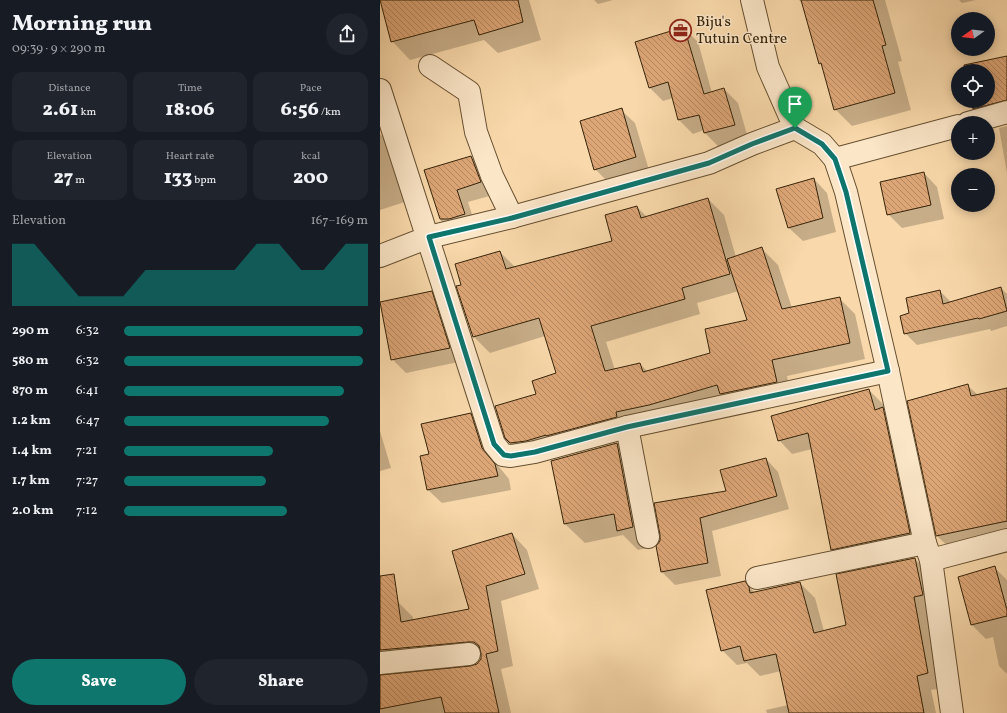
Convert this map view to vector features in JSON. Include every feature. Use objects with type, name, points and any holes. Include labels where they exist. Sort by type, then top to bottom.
[{"type":"street","points":[[752,0],[768,67],[795,128],[822,144],[835,159],[846,192],[928,551],[952,713]]},
{"type":"street","points":[[430,66],[469,92],[476,132],[492,176],[512,218]]},
{"type":"street","points":[[380,90],[429,237],[494,444],[504,455],[511,456],[535,452],[627,427],[888,371]]},
{"type":"street","points":[[993,116],[1007,112]]},
{"type":"street","points":[[380,256],[429,237],[512,218],[709,163],[752,144],[795,128]]},
{"type":"street","points":[[835,159],[951,128]]},
{"type":"street","points":[[627,427],[648,537]]},
{"type":"street","points":[[757,578],[1007,540]]},
{"type":"street","points":[[380,663],[469,654]]},
{"type":"building","points":[[380,0],[518,0],[523,22],[479,35],[474,20],[391,42]]},
{"type":"building","points":[[801,0],[873,0],[886,45],[882,46],[895,93],[834,110]]},
{"type":"building","points":[[684,27],[704,94],[724,88],[735,125],[704,133],[699,115],[678,120],[668,82],[649,88],[635,42]]},
{"type":"building","points":[[1007,56],[1007,100],[995,103],[995,64],[969,64]]},
{"type":"building","points":[[622,108],[636,157],[594,170],[580,121]]},
{"type":"building","points":[[471,156],[481,182],[457,190],[465,214],[449,219],[440,219],[424,170]]},
{"type":"building","points":[[924,172],[931,205],[887,215],[880,182]]},
{"type":"building","points":[[814,178],[823,218],[788,228],[776,189]]},
{"type":"building","points":[[708,198],[730,274],[682,288],[685,299],[591,326],[605,371],[640,363],[643,372],[710,353],[705,329],[747,320],[727,259],[762,247],[782,309],[840,297],[850,343],[772,360],[777,382],[720,394],[717,385],[649,405],[616,412],[617,417],[526,441],[510,443],[505,438],[495,406],[536,394],[532,381],[556,373],[539,318],[473,337],[456,286],[461,285],[455,264],[500,251],[506,269],[612,241],[605,215],[637,206],[641,218]]},
{"type":"building","points":[[1001,287],[1007,311],[979,319],[904,334],[900,316],[909,313],[906,298],[940,290],[943,304]]},
{"type":"building","points":[[432,291],[450,348],[391,360],[380,302]]},
{"type":"building","points":[[968,384],[971,396],[1007,388],[1007,521],[936,536],[907,401]]},
{"type":"building","points":[[869,389],[875,410],[883,407],[910,533],[831,550],[808,433],[778,441],[771,416]]},
{"type":"building","points":[[471,413],[482,448],[495,464],[498,476],[427,490],[420,456],[429,454],[421,424]]},
{"type":"building","points":[[617,443],[633,527],[617,531],[614,514],[564,524],[551,461]]},
{"type":"building","points":[[766,458],[777,496],[700,518],[708,563],[661,572],[656,546],[660,541],[660,535],[654,503],[726,491],[720,470]]},
{"type":"building","points":[[512,533],[525,574],[486,586],[498,651],[486,654],[499,713],[445,713],[441,697],[380,709],[380,675],[470,666],[477,664],[481,659],[481,653],[479,646],[474,642],[380,650],[380,576],[394,574],[401,622],[469,609],[452,551]]},
{"type":"building","points":[[915,558],[923,595],[914,597],[928,673],[917,676],[924,713],[789,713],[776,654],[744,661],[740,646],[721,651],[706,590],[745,581],[749,587],[750,593],[800,582],[814,633],[846,625],[836,574]]},
{"type":"building","points":[[995,566],[1007,610],[1007,616],[971,625],[958,577]]},
{"type":"place","name":"Biju's Tutuin Centre","points":[[680,31]]},
{"type":"route","points":[[795,128],[822,144],[835,159],[846,192],[888,371],[627,427],[535,452],[511,456],[504,455],[494,444],[429,237],[512,218],[709,163],[752,144],[795,128]]}]
